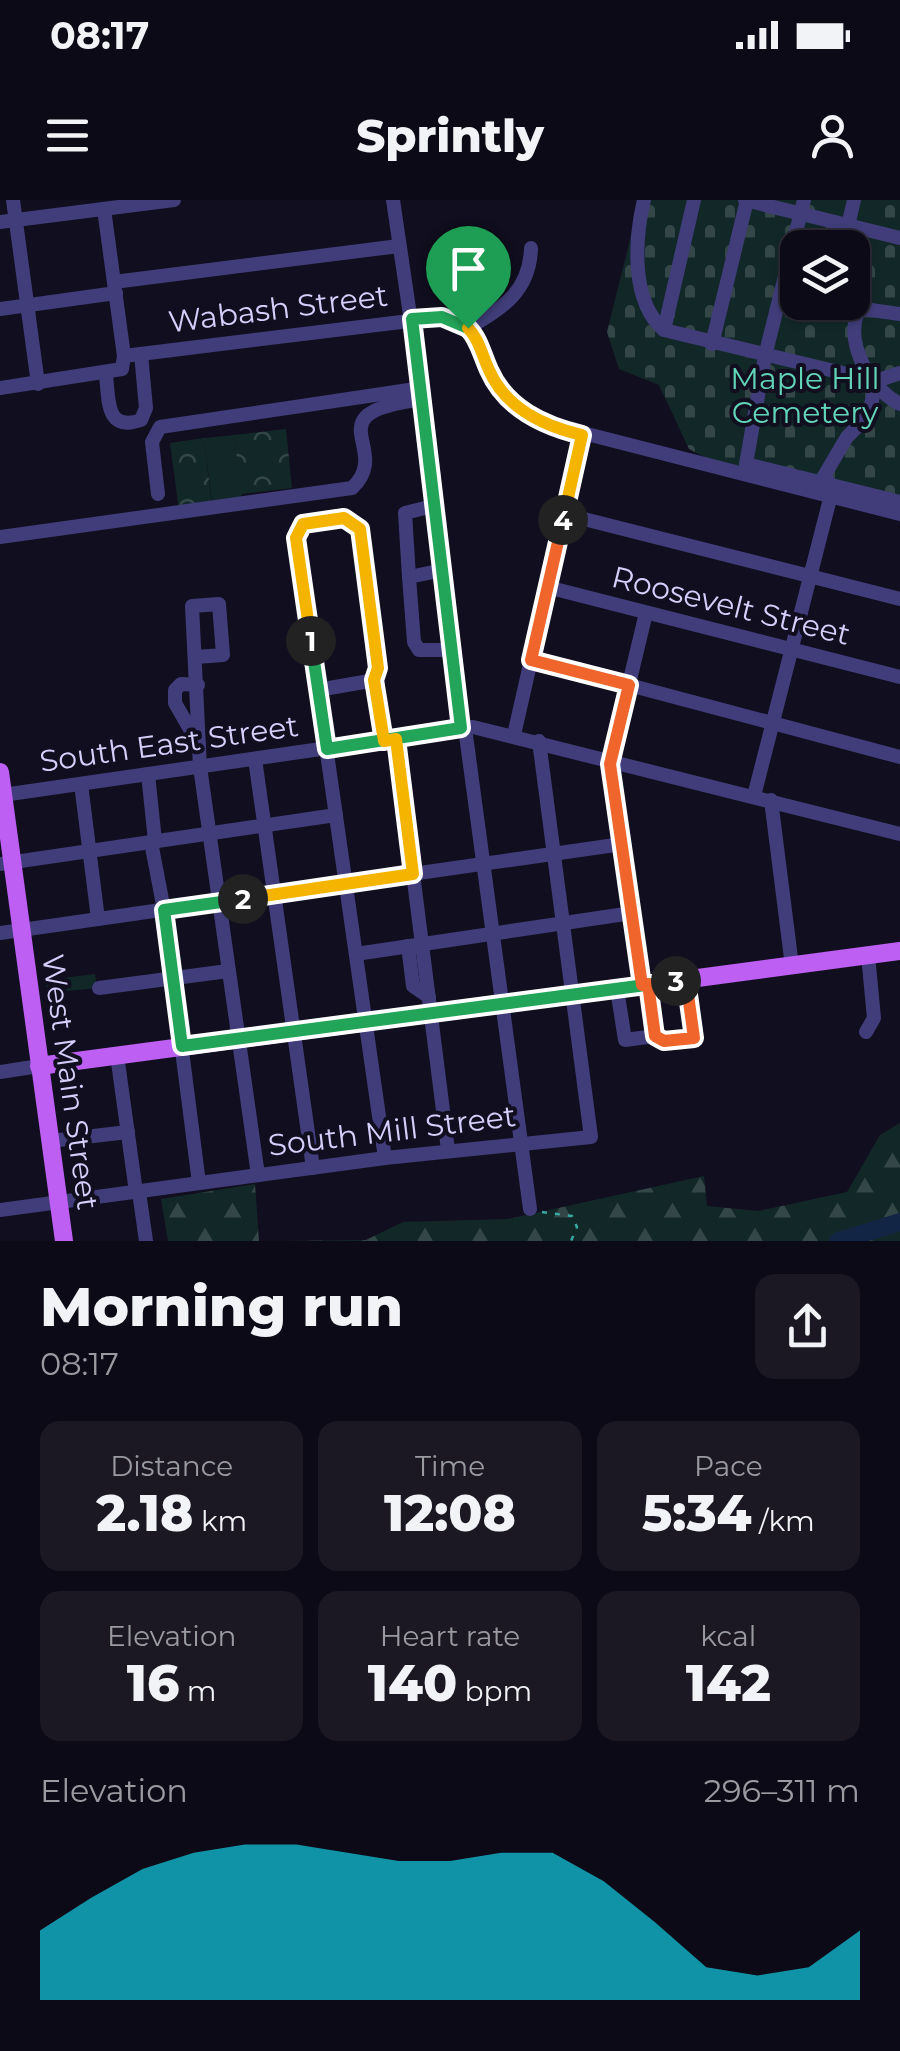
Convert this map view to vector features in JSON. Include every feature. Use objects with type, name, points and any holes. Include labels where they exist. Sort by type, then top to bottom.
[{"type":"main road","name":"West Main Street","points":[[0,772],[6,863],[22,930],[64,1241]]},
{"type":"main road","points":[[39,1066],[366,1024],[430,1006],[502,1004],[900,951]]},
{"type":"street","points":[[14,200],[38,384]]},
{"type":"street","points":[[392,200],[423,394],[451,650],[530,1209]]},
{"type":"street","points":[[644,200],[637,263],[647,304],[664,330],[876,381],[900,373]]},
{"type":"street","points":[[664,330],[694,200]]},
{"type":"street","points":[[712,344],[747,200],[802,208],[848,226],[899,236]]},
{"type":"street","points":[[848,226],[854,200]]},
{"type":"street","points":[[0,222],[101,206],[165,201]]},
{"type":"street","points":[[0,388],[106,375],[122,369],[124,356],[101,206]]},
{"type":"street","points":[[802,208],[765,356],[746,464],[900,514]]},
{"type":"street","points":[[0,308],[399,246]]},
{"type":"street","points":[[531,248],[528,271],[517,293],[499,310],[468,328],[494,380],[514,404],[544,424],[582,435],[832,492],[900,502]]},
{"type":"street","points":[[754,796],[832,492],[824,476],[828,464],[869,415],[897,403],[876,381],[854,346],[854,323],[864,308],[900,314]]},
{"type":"street","name":"Wabash Street","points":[[124,356],[412,319],[442,317],[468,328]]},
{"type":"street","points":[[106,375],[110,416],[128,424],[141,420],[146,408],[141,354]]},
{"type":"street","points":[[869,415],[876,381]]},
{"type":"street","points":[[158,494],[152,442],[160,427],[423,394]]},
{"type":"street","points":[[0,537],[352,488],[364,470],[361,428],[368,414],[380,404],[423,394]]},
{"type":"street","points":[[514,734],[582,435]]},
{"type":"street","points":[[437,505],[405,513],[414,642],[418,650],[451,650]]},
{"type":"street","points":[[564,514],[900,599]]},
{"type":"street","points":[[384,1158],[296,538],[303,524],[312,521],[344,518],[360,529],[378,668],[374,680],[390,740],[413,874],[416,945],[430,1006],[448,1150]]},
{"type":"street","points":[[409,576],[443,570]]},
{"type":"street","name":"Roosevelt Street","points":[[548,588],[900,677]]},
{"type":"street","points":[[646,612],[612,760],[632,914],[655,1036]]},
{"type":"street","points":[[196,657],[200,767],[258,1175]]},
{"type":"street","points":[[531,660],[900,756]]},
{"type":"street","points":[[318,690],[374,680]]},
{"type":"street","points":[[198,685],[181,684],[175,690],[175,703],[200,746]]},
{"type":"street","name":"South East Street","points":[[2,802],[80,784],[463,728],[514,734],[899,831]]},
{"type":"street","points":[[539,741],[550,854],[572,995]]},
{"type":"street","points":[[255,760],[313,1168]]},
{"type":"street","points":[[148,774],[153,842],[199,1183]]},
{"type":"street","points":[[80,784],[98,919]]},
{"type":"street","points":[[770,800],[792,966]]},
{"type":"street","points":[[6,863],[336,815]]},
{"type":"street","points":[[0,933],[622,844]]},
{"type":"street","points":[[356,954],[632,914]]},
{"type":"street","points":[[866,1032],[874,1018],[868,955]]},
{"type":"street","points":[[99,988],[228,971]]},
{"type":"street","points":[[616,989],[625,1040],[655,1036],[664,1041],[694,1038],[686,980]]},
{"type":"street","name":"South Mill Street","points":[[0,1210],[448,1150],[590,1137],[572,995]]},
{"type":"street","points":[[117,1055],[146,1241]]},
{"type":"street","points":[[0,1072],[39,1066]]},
{"type":"street","points":[[50,1141],[128,1132]]},
{"type":"path","points":[[530,1209],[572,1216],[577,1227],[571,1241]]},
{"type":"green space","name":"Maple Hill Cemetery","points":[[640,200],[900,200],[900,517],[742,477],[689,449],[659,385],[619,369],[607,332]]},
{"type":"green space","points":[[286,429],[292,488],[241,494],[234,435]]},
{"type":"green space","points":[[234,435],[242,498],[212,502],[204,438]]},
{"type":"green space","points":[[204,438],[212,506],[179,510],[170,443]]},
{"type":"green space","points":[[95,974],[97,988],[47,993],[46,980]]},
{"type":"green space","points":[[900,1123],[900,1241],[282,1241],[366,1240],[403,1222],[508,1219],[704,1176],[707,1206],[758,1211],[847,1192],[880,1135]]},
{"type":"green space","points":[[255,1184],[259,1241],[168,1241],[161,1199]]},
{"type":"waterway","points":[[838,1241],[900,1222]]},
{"type":"route","points":[[468,328],[442,317],[412,319],[461,728],[396,739],[388,741],[327,749],[296,538],[303,524],[336,517],[360,529],[378,668],[374,680],[384,741],[396,739],[413,874],[164,910],[182,1046],[431,1015],[572,995],[642,985],[648,984],[684,980],[694,1038],[658,1040],[648,984],[642,985],[610,764],[629,685],[531,660],[582,435],[544,424],[514,404],[494,380],[468,328]]}]
